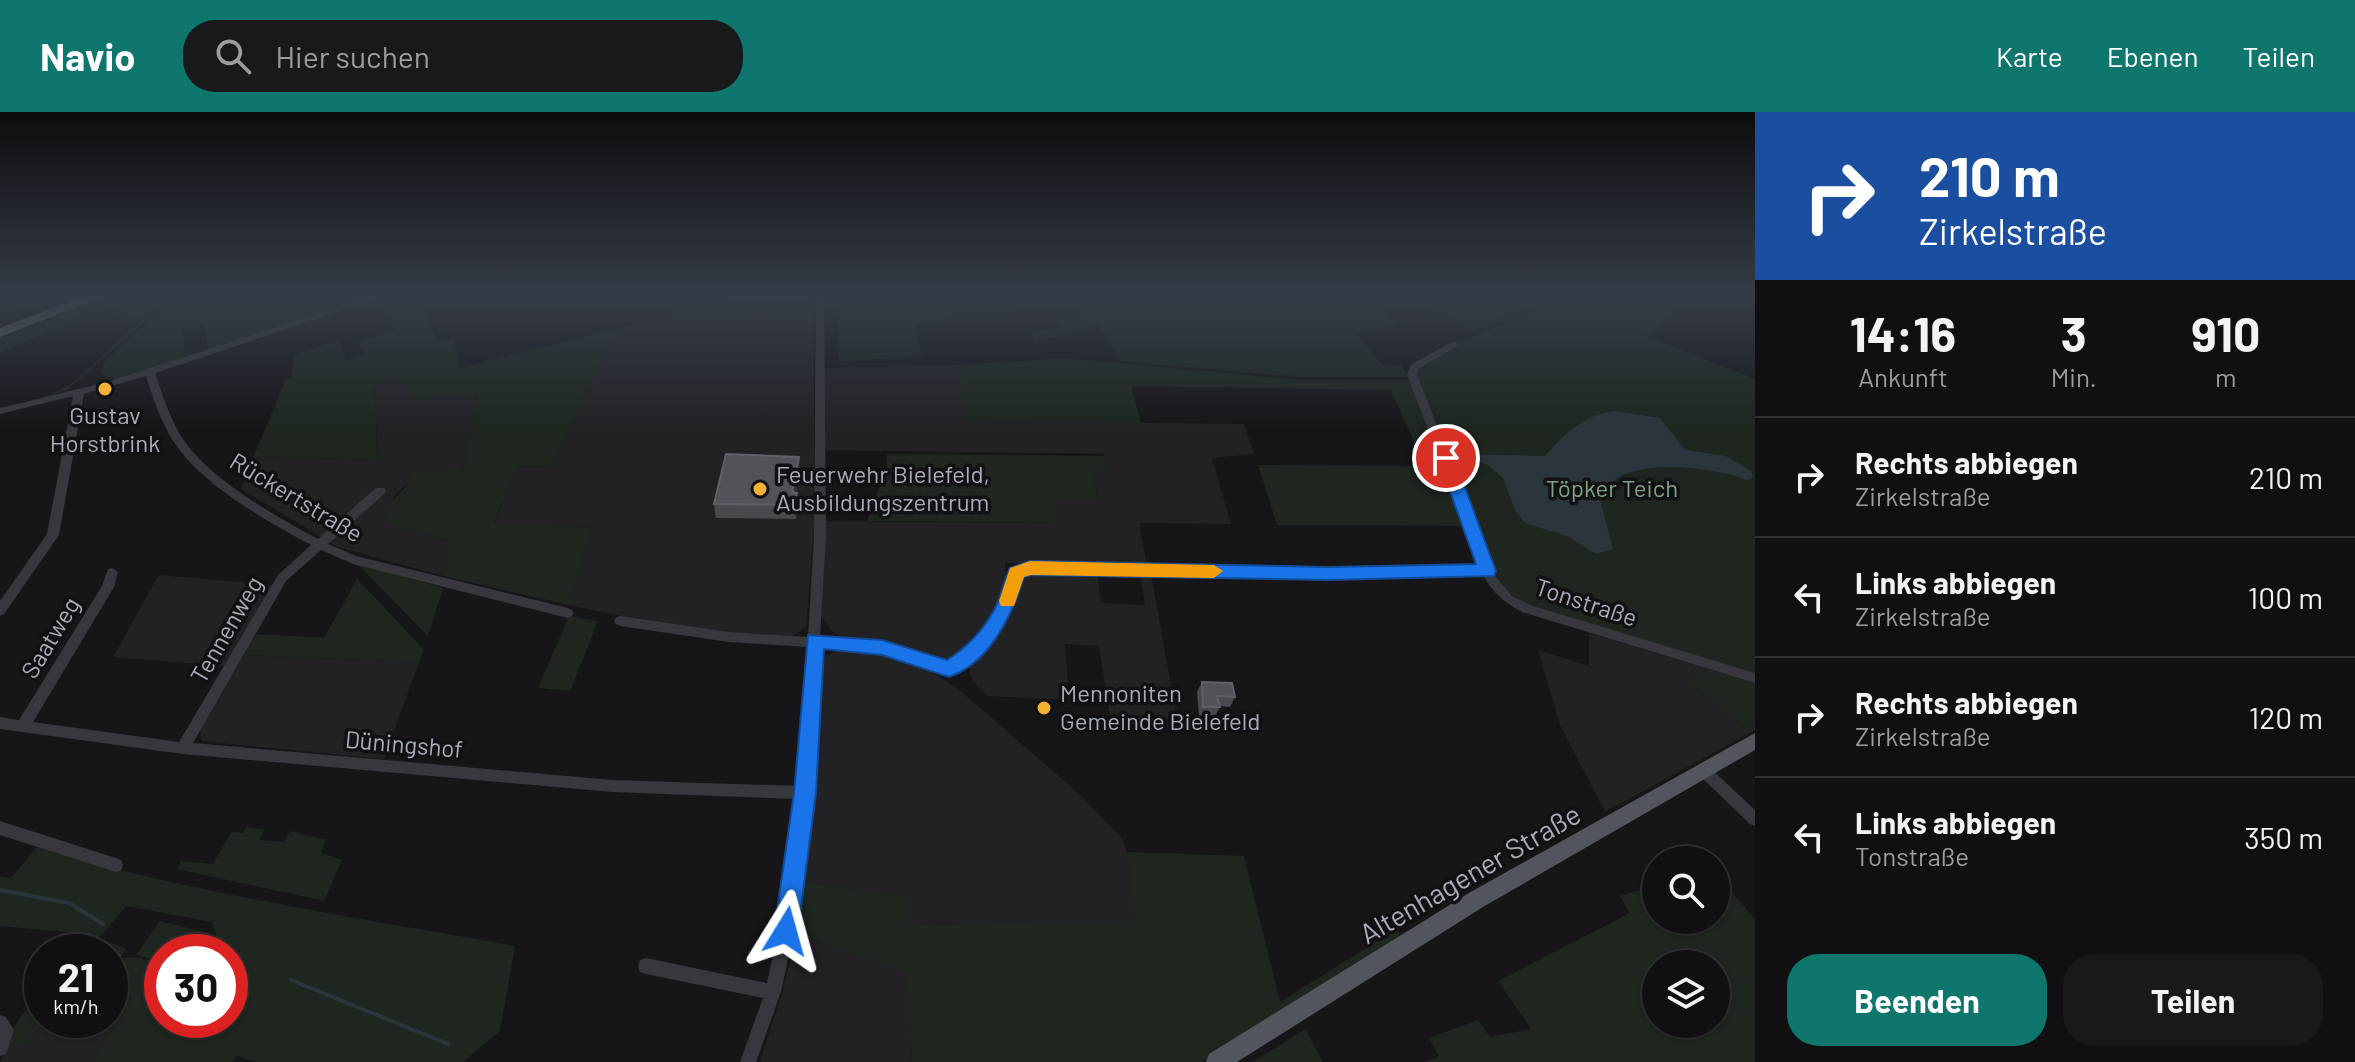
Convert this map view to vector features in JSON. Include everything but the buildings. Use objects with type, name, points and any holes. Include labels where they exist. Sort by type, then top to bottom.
[{"type":"main road","name":"Altenhagener Straße","points":[[1217,1062],[1406,941],[1566,848],[1706,773],[1755,741]]},
{"type":"street","points":[[0,411],[79,393],[247,340]]},
{"type":"street","points":[[748,1062],[773,992],[786,931],[805,793],[820,525],[820,340]]},
{"type":"street","name":"Tonstraße","points":[[1454,344],[1412,372],[1487,571],[1502,593],[1526,609],[1755,678]]},
{"type":"street","name":"Rückertstraße","points":[[150,372],[169,427],[192,458],[247,500],[321,544],[353,560],[568,613]]},
{"type":"street","points":[[0,611],[53,535],[79,393]]},
{"type":"street","name":"Tennenweg","points":[[183,748],[282,578],[380,491]]},
{"type":"street","points":[[620,621],[704,635],[815,640],[882,648],[949,669],[968,657],[987,636],[1006,607],[1016,573],[1030,568],[1328,573],[1487,571]]},
{"type":"street","name":"Saatweg","points":[[23,726],[108,587],[112,572]]},
{"type":"street","name":"Düningshof","points":[[0,723],[183,748],[612,786],[805,793]]},
{"type":"street","points":[[1706,773],[1755,819]]},
{"type":"street","points":[[0,828],[116,865]]},
{"type":"street","points":[[646,966],[773,992]]},
{"type":"street","points":[[0,1023],[6,1030],[0,1048]]},
{"type":"shaded area","points":[[611,340],[814,340],[814,528],[806,628],[792,636],[689,630],[569,605],[592,528],[494,524],[517,466],[551,467]]},
{"type":"shaded area","points":[[959,365],[966,421],[1244,424],[1254,454],[1212,458],[1231,524],[1139,523],[1147,567],[1005,563],[1005,593],[999,608],[953,659],[942,660],[898,646],[840,636],[830,630],[821,616],[825,521],[1059,523],[1056,499],[1098,499],[1093,470],[1107,470],[1104,454],[824,450],[823,368]]},
{"type":"shaded area","points":[[375,380],[401,380],[477,393],[463,470],[411,481],[395,495],[389,524],[449,541],[443,576],[338,547],[241,489],[254,456],[377,460]]},
{"type":"shaded area","points":[[1614,411],[1660,418],[1685,450],[1726,456],[1751,471],[1753,477],[1747,480],[1711,471],[1664,467],[1642,469],[1622,476],[1608,487],[1601,503],[1613,549],[1596,554],[1567,536],[1525,523],[1515,510],[1503,478],[1488,465],[1458,454],[1545,456],[1575,427],[1594,416]]},
{"type":"shaded area","points":[[1044,572],[1097,573],[1101,603],[1145,605],[1140,573],[1151,574],[1177,719],[1110,716],[1099,646],[1065,644],[1069,700],[987,696],[978,688],[970,674],[970,664],[1013,609],[1024,576]]},
{"type":"shaded area","points":[[159,575],[272,585],[225,666],[113,657]]},
{"type":"shaded area","points":[[1589,633],[1708,669],[1686,680],[1743,726],[1755,719],[1755,730],[1605,812],[1560,725],[1538,650],[1589,666]]},
{"type":"shaded area","points":[[839,648],[895,658],[926,669],[956,687],[1076,791],[1121,837],[1127,852],[1137,921],[907,924],[905,896],[805,882],[819,661]]},
{"type":"shaded area","points":[[244,655],[419,662],[384,759],[201,741],[200,730]]},
{"type":"shaded area","points":[[796,934],[909,974],[912,1062],[760,1062],[783,990]]},
{"type":"shaded area","points":[[25,1038],[106,1038],[92,1062],[0,1062],[10,1043],[21,1044]]},
{"type":"green space","points":[[0,340],[29,340],[0,353]]},
{"type":"green space","points":[[123,340],[67,390],[39,400],[74,382]]},
{"type":"green space","points":[[128,340],[184,340],[185,358],[117,380],[101,374],[104,362]]},
{"type":"green space","points":[[207,340],[238,340],[208,350]]},
{"type":"green space","points":[[339,340],[346,360],[364,355],[358,342],[453,340],[459,368],[570,340],[611,340],[551,467],[517,466],[494,523],[592,528],[569,605],[443,576],[449,541],[389,524],[390,506],[407,486],[412,473],[463,470],[477,393],[410,399],[408,381],[375,380],[377,460],[254,456],[286,379],[292,379],[294,355]]},
{"type":"green space","points":[[838,340],[919,340],[922,357],[838,361]]},
{"type":"green space","points":[[1107,340],[1362,340],[1384,367],[1401,365],[1409,377],[1301,377],[1120,361]]},
{"type":"green space","name":"Töpker Teich","points":[[1464,340],[1657,340],[1755,379],[1755,674],[1529,606],[1515,598],[1496,579],[1417,374],[1419,367]]},
{"type":"green space","points":[[1064,358],[1300,380],[1412,380],[1468,526],[1277,525],[1258,465],[1425,466],[1391,390],[1131,386],[1141,423],[965,421],[959,365]]},
{"type":"green space","points":[[887,454],[1105,456],[1107,470],[1093,471],[1098,499],[1056,499],[1059,523],[867,521],[886,469]]},
{"type":"green space","points":[[356,563],[443,588],[428,636]]},
{"type":"green space","points":[[357,579],[424,650],[419,662],[244,655],[256,634],[324,638]]},
{"type":"green space","points":[[569,616],[598,621],[570,691],[538,688]]},
{"type":"green space","points":[[1708,669],[1755,683],[1755,719],[1743,726],[1686,680]]},
{"type":"green space","points":[[246,827],[264,829],[259,840],[284,842],[290,831],[326,840],[321,853],[342,860],[324,901],[177,869],[181,861],[213,864],[231,832],[243,833]]},
{"type":"green space","points":[[37,847],[215,891],[515,946],[500,1031],[463,1062],[256,1062],[237,1056],[233,1062],[92,1062],[106,1038],[128,1038],[128,958],[144,959],[144,1038],[248,1038],[248,934],[216,934],[212,922],[126,906],[102,934],[0,926],[0,876],[10,879]]},
{"type":"green space","points":[[1127,852],[1244,856],[1280,1002],[1398,928],[1399,937],[1202,1062],[912,1062],[908,974],[796,934],[805,882],[906,896],[907,924],[1136,921]]},
{"type":"green space","points":[[1642,889],[1642,934],[1730,934],[1730,890],[1755,919],[1755,1062],[1424,1062],[1439,1057],[1429,1038],[1478,1020],[1490,1037],[1531,1029],[1498,981],[1630,913],[1620,896]]},
{"type":"green space","points":[[160,921],[208,933],[207,934],[151,934]]},
{"type":"green space","points":[[144,944],[144,957],[136,955]]},
{"type":"green space","points":[[24,1013],[25,1038],[21,1045],[10,1043],[13,1029]]},
{"type":"green space","points":[[1305,1029],[1323,1062],[1253,1062]]},
{"type":"waterway","points":[[0,890],[69,903],[103,924]]},
{"type":"waterway","points":[[291,980],[448,1044]]},
{"type":"slow traffic","points":[[1008,601],[1013,579],[1022,569],[1214,571]]},
{"type":"place","name":"Gustav Horstbrink","points":[[105,389]]},
{"type":"place","name":"Feuerwehr Bielefeld, Ausbildungszentrum","points":[[760,489]]},
{"type":"place","name":"Mennoniten Gemeinde Bielefeld","points":[[1044,708]]},
{"type":"route","points":[[786,931],[805,793],[815,640],[882,648],[949,669],[968,657],[987,636],[1006,607],[1016,573],[1030,568],[1328,573],[1487,571],[1446,458]]}]
